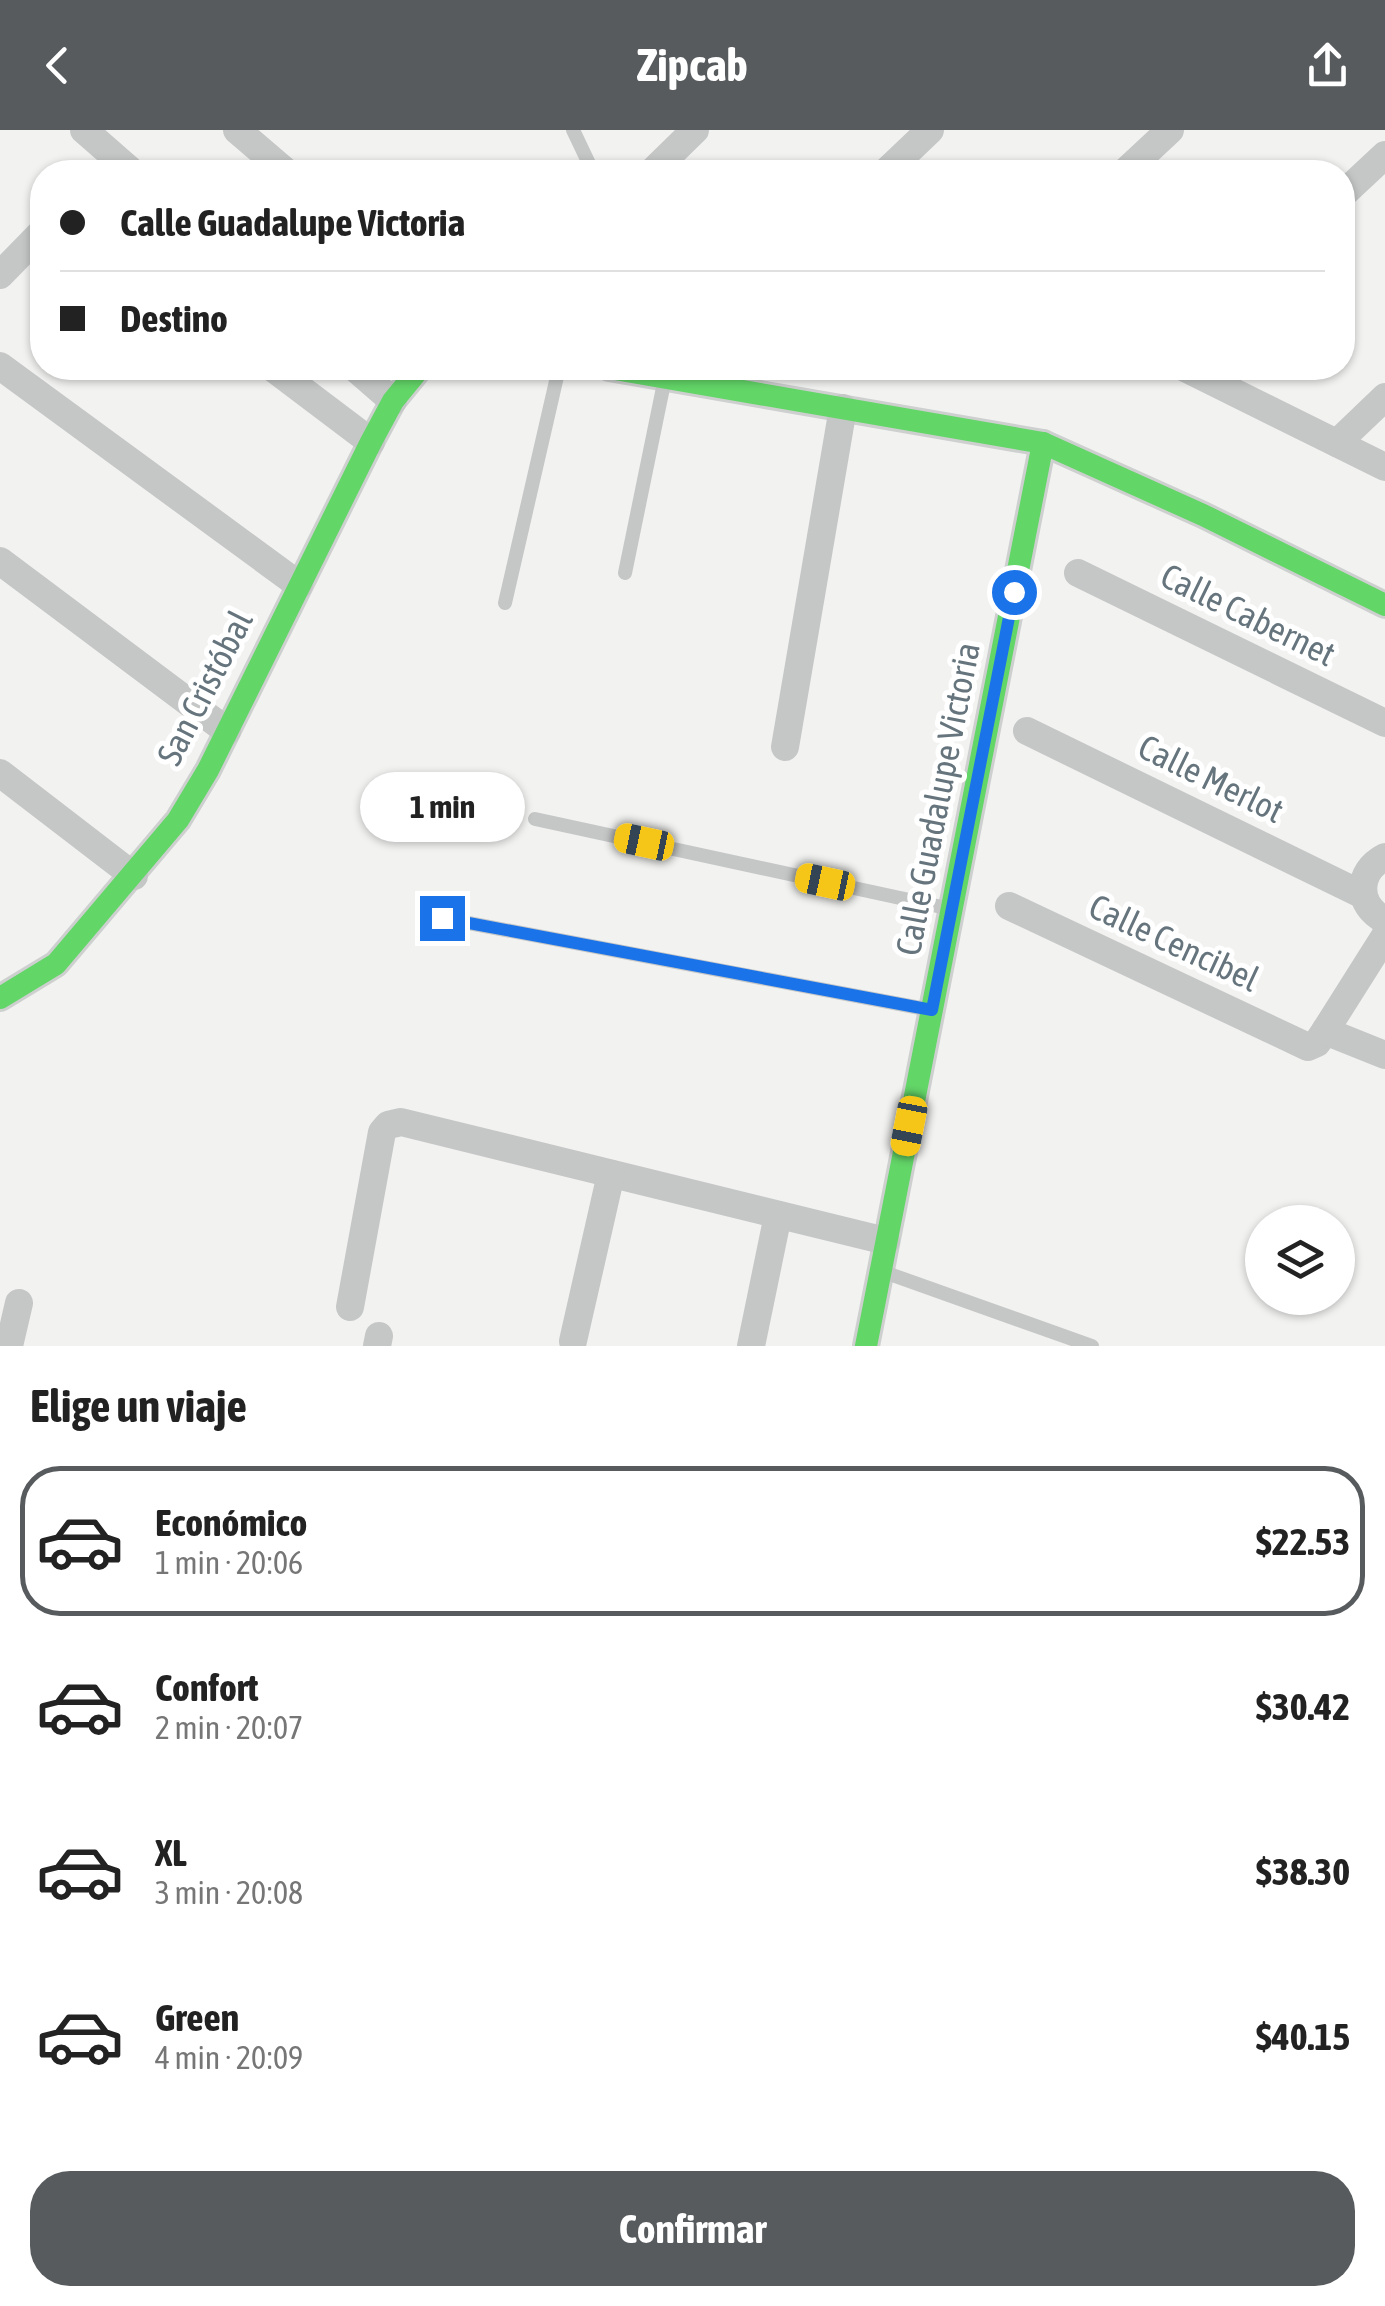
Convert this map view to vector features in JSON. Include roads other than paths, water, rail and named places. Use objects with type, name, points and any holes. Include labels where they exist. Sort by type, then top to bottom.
[{"type":"street","points":[[84,130],[110,160]]},
{"type":"street","points":[[237,130],[272,160]]},
{"type":"street","points":[[664,160],[695,130]]},
{"type":"street","points":[[899,160],[930,130]]},
{"type":"street","points":[[1139,160],[1170,130]]},
{"type":"street","points":[[1355,183],[1385,154]]},
{"type":"street","points":[[0,275],[30,244]]},
{"type":"street","points":[[0,366],[299,586]]},
{"type":"street","points":[[289,380],[370,442]]},
{"type":"street","points":[[373,380],[393,401]]},
{"type":"street","name":"San Cristóbal","points":[[6,986],[56,964],[178,820],[227,731],[370,442],[410,380]]},
{"type":"street","points":[[682,380],[1044,442],[1385,605]]},
{"type":"street","points":[[1209,380],[1385,467]]},
{"type":"street","points":[[1337,443],[1385,397]]},
{"type":"street","points":[[786,747],[843,408]]},
{"type":"street","name":"Calle Guadalupe Victoria","points":[[866,1346],[1044,442]]},
{"type":"street","points":[[0,561],[227,731]]},
{"type":"street","name":"Calle Cabernet","points":[[1078,573],[1385,724]]},
{"type":"street","name":"Calle Merlot","points":[[1028,732],[1363,895]]},
{"type":"street","points":[[0,773],[134,876]]},
{"type":"street","points":[[1385,856],[1369,868],[1362,886],[1374,914],[1385,920]]},
{"type":"street","name":"Calle Cencibel","points":[[1008,906],[1317,1039],[1385,1055]]},
{"type":"street","points":[[1317,1039],[1385,936]]},
{"type":"street","points":[[350,1307],[382,1132],[388,1125],[401,1122],[886,1241]]},
{"type":"street","points":[[573,1341],[611,1174]]},
{"type":"street","points":[[751,1346],[778,1215]]},
{"type":"street","points":[[9,1346],[19,1303]]},
{"type":"lane","points":[[573,130],[587,160]]},
{"type":"lane","points":[[505,603],[556,380]]},
{"type":"lane","points":[[624,573],[664,380]]},
{"type":"lane","points":[[534,818],[952,910]]},
{"type":"lane","points":[[442,918],[932,1010]]},
{"type":"lane","points":[[880,1270],[1092,1346]]}]
